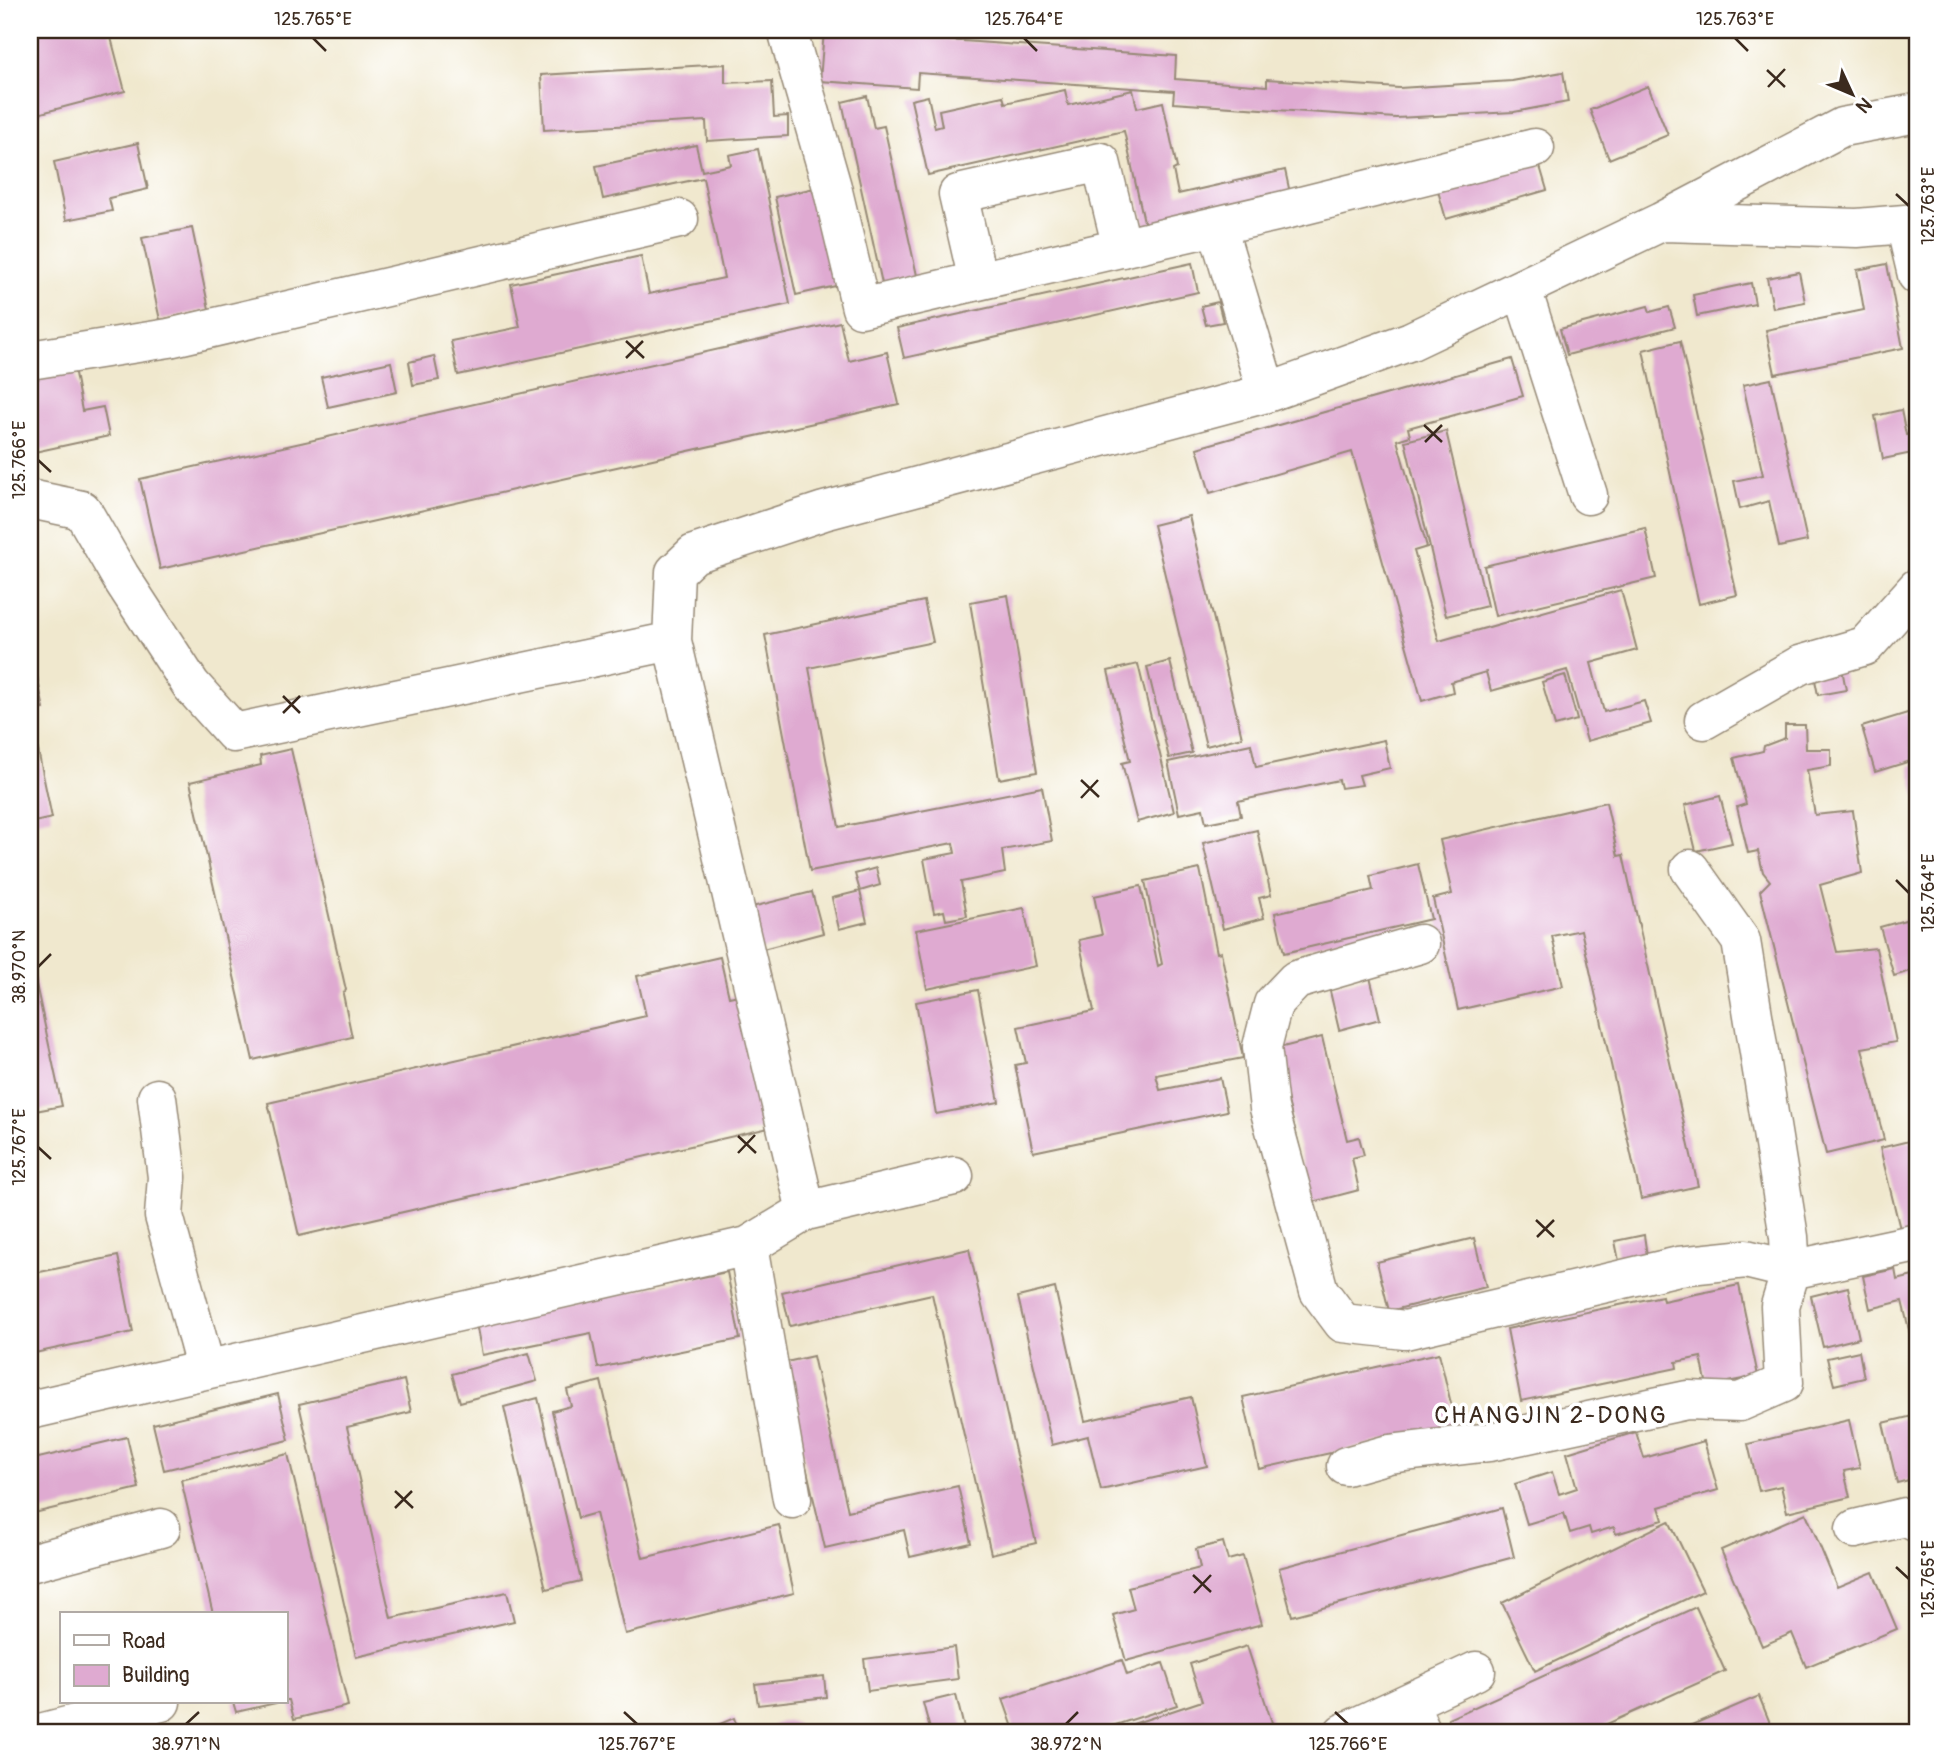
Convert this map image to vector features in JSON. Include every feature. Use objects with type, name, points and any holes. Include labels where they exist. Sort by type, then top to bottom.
[{"type":"street","points":[[788,33],[832,187],[861,308],[1217,226],[1535,148]]},
{"type":"street","points":[[806,1211],[672,641],[675,572],[694,554],[824,511],[1267,393],[1412,341],[1661,222],[1842,127],[1917,113]]},
{"type":"street","points":[[978,281],[958,194],[1101,162],[1122,248]]},
{"type":"street","points":[[30,360],[169,338],[679,219]]},
{"type":"street","points":[[1661,222],[1857,228],[1911,224],[1917,275]]},
{"type":"street","points":[[1217,226],[1267,393]]},
{"type":"street","points":[[1522,289],[1588,495]]},
{"type":"street","points":[[30,499],[82,510],[120,576],[191,685],[234,733],[672,641]]},
{"type":"street","points":[[1704,720],[1800,664],[1865,646],[1917,588]]},
{"type":"street","points":[[1346,1466],[1389,1454],[1490,1442],[1687,1400],[1740,1402],[1784,1383],[1780,1306],[1791,1270],[1789,1237],[1741,941],[1690,869]]},
{"type":"street","points":[[1420,944],[1296,980],[1273,1004],[1262,1047],[1269,1108],[1319,1291],[1343,1323],[1405,1330],[1693,1265],[1746,1259],[1791,1270],[1917,1243]]},
{"type":"street","points":[[157,1098],[167,1177],[164,1216],[206,1370]]},
{"type":"street","points":[[30,1410],[747,1247],[806,1211],[954,1176]]},
{"type":"street","points":[[747,1247],[792,1499]]},
{"type":"street","points":[[1855,1529],[1905,1517],[1917,1523]]},
{"type":"street","points":[[30,1563],[161,1528]]},
{"type":"street","points":[[1343,1733],[1415,1718],[1476,1671]]},
{"type":"street","points":[[40,1733],[153,1704]]},
{"type":"building","points":[[30,30],[109,30],[125,91],[30,116]]},
{"type":"building","points":[[824,30],[921,30],[921,38],[1176,56],[1175,79],[1267,86],[1267,79],[1399,88],[1512,81],[1563,72],[1568,102],[1514,112],[1396,118],[1173,103],[1174,91],[918,73],[917,88],[820,81]]},
{"type":"building","points":[[725,64],[725,83],[772,81],[774,117],[788,116],[788,136],[707,141],[706,121],[544,130],[541,75]]},
{"type":"building","points":[[1648,86],[1668,135],[1609,159],[1590,110]]},
{"type":"building","points":[[1065,90],[1068,105],[1133,90],[1137,108],[1163,102],[1177,168],[1173,170],[1178,194],[1285,170],[1290,193],[1145,226],[1124,131],[928,175],[911,100],[928,96],[935,128],[942,126],[939,110],[1003,96],[1005,103]]},
{"type":"building","points":[[867,96],[874,128],[884,126],[918,280],[883,288],[842,102]]},
{"type":"building","points":[[138,143],[148,189],[109,198],[112,211],[66,220],[54,162]]},
{"type":"building","points":[[696,145],[702,171],[731,165],[729,155],[758,149],[790,304],[458,375],[451,341],[520,327],[511,284],[641,256],[649,294],[724,278],[703,178],[603,199],[596,166]]},
{"type":"building","points":[[1539,163],[1547,190],[1446,219],[1438,191]]},
{"type":"building","points":[[819,187],[840,285],[796,295],[775,197]]},
{"type":"building","points":[[192,228],[209,309],[160,320],[142,238]]},
{"type":"building","points":[[1192,263],[1198,292],[904,358],[897,328]]},
{"type":"building","points":[[1887,264],[1903,348],[1775,374],[1766,330],[1864,310],[1857,270]]},
{"type":"building","points":[[1799,272],[1805,302],[1773,308],[1767,278]]},
{"type":"building","points":[[1751,283],[1755,304],[1697,316],[1693,295]]},
{"type":"building","points":[[1218,302],[1223,322],[1206,325],[1201,306]]},
{"type":"building","points":[[1648,306],[1650,312],[1669,307],[1675,327],[1567,355],[1560,329]]},
{"type":"building","points":[[840,322],[849,361],[887,352],[899,404],[160,569],[140,479]]},
{"type":"building","points":[[1680,341],[1737,595],[1699,604],[1643,350]]},
{"type":"building","points":[[434,356],[439,380],[413,385],[409,362]]},
{"type":"building","points":[[1512,359],[1523,396],[1408,428],[1410,436],[1397,440],[1427,547],[1414,551],[1439,641],[1621,590],[1637,650],[1591,663],[1604,712],[1644,701],[1651,723],[1587,741],[1567,670],[1491,691],[1486,672],[1451,682],[1453,692],[1422,701],[1352,452],[1210,493],[1197,448]]},
{"type":"building","points":[[391,362],[397,392],[328,407],[321,377]]},
{"type":"building","points":[[74,368],[82,411],[103,407],[109,436],[30,453],[30,377]]},
{"type":"building","points":[[1771,379],[1807,541],[1779,547],[1769,501],[1740,509],[1734,481],[1763,475],[1743,385]]},
{"type":"building","points":[[1901,410],[1906,435],[1916,433],[1917,452],[1883,459],[1875,416]]},
{"type":"building","points":[[1446,431],[1487,606],[1446,616],[1405,441]]},
{"type":"building","points":[[1189,516],[1242,737],[1206,746],[1153,525]]},
{"type":"building","points":[[1645,528],[1656,578],[1495,616],[1484,566]]},
{"type":"building","points":[[1008,595],[1037,772],[999,779],[970,602]]},
{"type":"building","points":[[924,601],[933,642],[809,668],[839,827],[1042,787],[1052,841],[1002,850],[1005,873],[961,882],[967,916],[946,920],[944,911],[934,913],[924,859],[955,853],[953,843],[810,871],[765,635]]},
{"type":"building","points":[[1170,661],[1192,753],[1169,758],[1147,667]]},
{"type":"building","points":[[1138,664],[1174,812],[1137,822],[1122,763],[1130,761],[1108,671]]},
{"type":"building","points":[[35,667],[44,709],[30,712],[30,668]]},
{"type":"building","points":[[1842,669],[1846,690],[1818,695],[1814,675]]},
{"type":"building","points":[[1565,675],[1577,720],[1555,726],[1542,682]]},
{"type":"building","points":[[1917,710],[1917,759],[1875,772],[1862,727]]},
{"type":"building","points":[[1785,725],[1805,725],[1806,749],[1831,749],[1831,766],[1807,770],[1815,815],[1853,811],[1862,873],[1820,885],[1837,952],[1876,948],[1896,1042],[1862,1048],[1884,1140],[1826,1154],[1760,891],[1770,881],[1763,872],[1758,851],[1748,853],[1737,807],[1746,804],[1734,758],[1763,751],[1764,746],[1785,738]]},
{"type":"building","points":[[33,726],[52,818],[30,823],[30,727]]},
{"type":"building","points":[[1384,740],[1390,768],[1359,775],[1362,785],[1341,788],[1339,780],[1238,801],[1241,816],[1206,823],[1203,809],[1179,814],[1168,762],[1251,744],[1256,767]]},
{"type":"building","points":[[291,749],[346,990],[343,994],[352,1037],[253,1060],[190,782],[261,765],[260,756]]},
{"type":"building","points":[[1917,764],[1917,795],[1916,795],[1909,766]]},
{"type":"building","points":[[1720,796],[1732,843],[1696,851],[1685,805]]},
{"type":"building","points":[[1606,802],[1618,856],[1623,855],[1698,1186],[1641,1199],[1581,930],[1552,936],[1563,986],[1458,1010],[1433,899],[1452,894],[1440,840]]},
{"type":"building","points":[[1257,830],[1271,895],[1259,898],[1264,918],[1223,929],[1203,843]]},
{"type":"building","points":[[1418,864],[1431,919],[1284,953],[1275,913],[1373,890],[1370,876]]},
{"type":"building","points":[[876,868],[880,885],[860,891],[855,874]]},
{"type":"building","points":[[1200,869],[1243,1058],[1156,1075],[1160,1090],[1220,1078],[1227,1111],[1033,1152],[1015,1065],[1026,1063],[1018,1027],[1094,1011],[1079,940],[1102,935],[1094,896],[1141,886],[1158,966],[1162,964],[1145,881]]},
{"type":"building","points":[[860,891],[867,922],[839,929],[832,898]]},
{"type":"building","points":[[812,892],[823,933],[759,950],[748,908]]},
{"type":"building","points":[[1024,908],[1036,966],[927,989],[916,930]]},
{"type":"building","points":[[1916,917],[1917,969],[1894,976],[1880,927]]},
{"type":"building","points":[[30,956],[62,1106],[30,1112]]},
{"type":"building","points":[[720,957],[729,997],[743,994],[773,1127],[299,1236],[268,1103],[646,1016],[637,976]]},
{"type":"building","points":[[1370,977],[1380,1019],[1339,1030],[1329,987]]},
{"type":"building","points":[[978,990],[999,1102],[936,1114],[916,1002]]},
{"type":"building","points":[[1322,1037],[1347,1140],[1359,1137],[1364,1155],[1352,1158],[1359,1190],[1313,1202],[1275,1049]]},
{"type":"building","points":[[1917,1139],[1917,1237],[1903,1241],[1880,1148]]},
{"type":"building","points":[[1644,1235],[1647,1256],[1619,1261],[1615,1241]]},
{"type":"building","points":[[1474,1238],[1486,1287],[1389,1311],[1377,1262]]},
{"type":"building","points":[[969,1249],[1036,1543],[991,1554],[932,1294],[790,1326],[782,1292]]},
{"type":"building","points":[[118,1256],[133,1332],[30,1354],[30,1274]]},
{"type":"building","points":[[1895,1269],[1897,1280],[1917,1275],[1917,1362],[1902,1301],[1870,1309],[1863,1276]]},
{"type":"building","points":[[727,1272],[740,1339],[598,1368],[591,1333],[482,1355],[476,1323]]},
{"type":"building","points":[[1739,1285],[1758,1376],[1707,1386],[1701,1357],[1676,1362],[1677,1368],[1521,1401],[1507,1329],[1662,1296],[1663,1301]]},
{"type":"building","points":[[1848,1287],[1859,1338],[1823,1347],[1811,1296]]},
{"type":"building","points":[[1055,1288],[1085,1421],[1191,1397],[1207,1466],[1101,1490],[1088,1436],[1052,1445],[1018,1297]]},
{"type":"building","points":[[1859,1351],[1864,1378],[1834,1385],[1827,1358]]},
{"type":"building","points":[[529,1353],[537,1381],[460,1402],[452,1374]]},
{"type":"building","points":[[1439,1353],[1456,1425],[1259,1469],[1243,1397]]},
{"type":"building","points":[[813,1356],[848,1511],[958,1486],[971,1543],[910,1557],[904,1530],[825,1548],[782,1363]]},
{"type":"building","points":[[404,1380],[411,1412],[347,1427],[391,1618],[507,1592],[514,1621],[356,1657],[299,1404]]},
{"type":"building","points":[[601,1381],[643,1558],[779,1525],[794,1593],[625,1634],[596,1513],[578,1518],[552,1411],[571,1406],[567,1390]]},
{"type":"building","points":[[278,1394],[289,1440],[164,1470],[153,1424]]},
{"type":"building","points":[[538,1398],[581,1581],[546,1589],[504,1407]]},
{"type":"building","points":[[1917,1415],[1917,1478],[1897,1483],[1883,1423]]},
{"type":"building","points":[[1849,1420],[1860,1468],[1844,1471],[1850,1497],[1787,1512],[1781,1486],[1759,1491],[1748,1444]]},
{"type":"building","points":[[1636,1432],[1644,1458],[1704,1441],[1718,1490],[1659,1507],[1663,1520],[1616,1534],[1614,1527],[1591,1534],[1589,1527],[1570,1533],[1564,1513],[1527,1524],[1515,1484],[1552,1472],[1559,1494],[1577,1488],[1567,1453]]},
{"type":"building","points":[[127,1437],[139,1488],[30,1514],[30,1460]]},
{"type":"building","points":[[288,1454],[348,1706],[294,1719],[287,1700],[287,1612],[213,1612],[181,1480]]},
{"type":"building","points":[[1502,1508],[1514,1557],[1292,1616],[1279,1568]]},
{"type":"building","points":[[1806,1513],[1837,1587],[1873,1572],[1897,1629],[1806,1667],[1792,1633],[1762,1646],[1721,1550]]},
{"type":"building","points":[[1669,1521],[1703,1591],[1535,1671],[1502,1603]]},
{"type":"building","points":[[1223,1542],[1228,1560],[1243,1556],[1262,1624],[1126,1661],[1113,1615],[1134,1609],[1128,1587],[1200,1568],[1196,1549]]},
{"type":"building","points":[[1696,1607],[1725,1671],[1587,1733],[1454,1733],[1448,1719]]},
{"type":"building","points":[[1247,1646],[1275,1732],[1106,1733],[1202,1701],[1190,1664]]},
{"type":"building","points":[[954,1647],[958,1679],[868,1691],[864,1659]]},
{"type":"building","points":[[1122,1660],[1127,1675],[1163,1663],[1177,1705],[1091,1733],[1015,1733],[1003,1699]]},
{"type":"building","points":[[824,1676],[826,1697],[758,1705],[755,1684]]},
{"type":"building","points":[[956,1695],[964,1728],[931,1733],[923,1703]]},
{"type":"building","points":[[1759,1696],[1774,1733],[1673,1733]]},
{"type":"building","points":[[234,1704],[272,1704],[236,1712]]},
{"type":"building","points":[[734,1718],[740,1733],[699,1733]]},
{"type":"building","points":[[784,1721],[795,1723],[806,1733],[765,1733]]},
{"type":"district","name":"CHANGJIN 2-DONG","points":[[1551,1415]]}]
